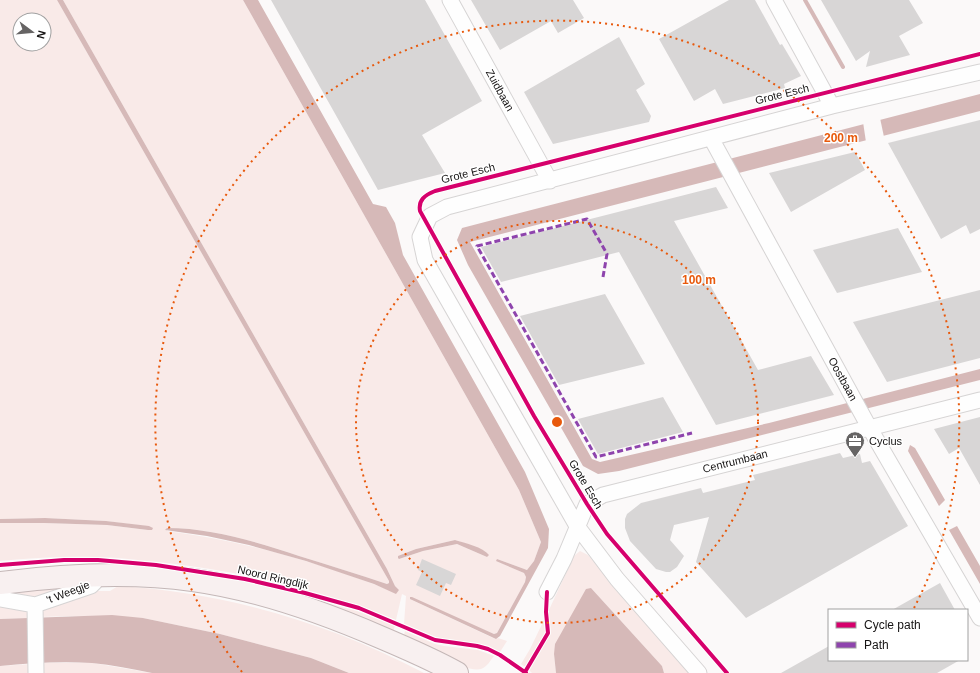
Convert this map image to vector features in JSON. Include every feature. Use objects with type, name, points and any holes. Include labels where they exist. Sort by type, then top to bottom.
[{"type":"main road","name":"Noord Ringdijk","points":[[0,583],[41,577],[96,575],[148,576],[192,580],[234,587],[322,613],[406,648],[457,673]]},
{"type":"main road","name":"Noord Ringdijk","points":[[96,575],[205,593],[267,607],[324,625],[375,646],[429,673]]},
{"type":"street","name":"Zuidbaan","points":[[450,0],[550,181]]},
{"type":"street","points":[[774,0],[832,106]]},
{"type":"street","points":[[699,673],[617,579],[577,526],[426,260],[420,237],[430,216],[447,208],[832,106],[980,72]]},
{"type":"street","name":"Oostbaan","points":[[711,138],[862,414],[980,618]]},
{"type":"street","name":"Centrumbaan","points":[[547,592],[564,559],[587,504],[603,495],[980,400]]},
{"type":"street","name":"'t Weegje","points":[[0,599],[35,610],[91,586],[95,582],[96,575]]},
{"type":"street","points":[[35,610],[36,670]]},
{"type":"shaded area","points":[[0,0],[57,0],[389,583],[387,584],[267,546],[217,533],[201,530],[167,528],[167,531],[196,535],[283,554],[340,572],[396,593],[399,590],[395,586],[387,569],[63,0],[243,0],[519,490],[541,542],[534,561],[527,570],[497,559],[497,561],[524,573],[526,577],[525,582],[497,633],[494,634],[410,599],[491,637],[507,641],[500,652],[478,643],[446,640],[404,624],[406,596],[402,594],[396,620],[309,590],[219,570],[158,562],[102,557],[59,557],[0,561],[0,523],[107,525],[148,530],[152,527],[106,521],[45,518],[0,519]],"holes":[[[455,540],[486,552],[487,557],[457,544],[423,551],[399,559],[416,549]]]},
{"type":"shaded area","points":[[57,0],[63,0],[387,569],[395,586],[399,590],[396,594],[374,584],[306,561],[249,545],[207,536],[165,530],[167,528],[201,530],[234,537],[387,584],[389,583]]},
{"type":"shaded area","points":[[243,0],[258,0],[373,204],[386,207],[395,223],[403,255],[525,472],[549,529],[548,548],[500,636],[496,639],[410,599],[410,597],[494,634],[497,633],[525,582],[526,577],[524,573],[496,561],[497,559],[527,570],[534,561],[541,542],[519,490]]},
{"type":"shaded area","points":[[980,94],[980,111],[470,242],[592,459],[600,462],[769,423],[980,369],[980,380],[619,471],[598,474],[583,466],[468,265],[457,240],[462,228]]},
{"type":"shaded area","points":[[910,445],[915,448],[945,500],[939,506],[908,451]]},
{"type":"shaded area","points":[[45,518],[106,521],[149,526],[153,528],[152,530],[148,530],[107,525],[0,523],[0,519]]},
{"type":"shaded area","points":[[957,526],[980,566],[980,584],[949,530]]},
{"type":"shaded area","points":[[455,540],[469,544],[489,555],[487,557],[457,544],[423,551],[399,559],[398,558],[398,556],[416,549]]},
{"type":"shaded area","points":[[580,551],[588,555],[693,673],[664,673],[662,666],[591,588],[554,654],[556,673],[532,673],[530,671],[549,636],[548,612],[574,556]]},
{"type":"shaded area","points":[[78,585],[34,599],[0,594]]},
{"type":"shaded area","points":[[118,586],[158,589],[197,595],[276,613],[351,639],[424,673],[349,673],[311,658],[220,634],[143,618],[68,616],[41,617],[41,614],[47,606],[89,591],[110,591]]},
{"type":"shaded area","points":[[261,586],[357,611],[395,626],[391,636]]},
{"type":"shaded area","points":[[591,588],[662,666],[664,673],[556,673],[554,654],[555,644],[586,589]]},
{"type":"shaded area","points":[[0,603],[29,610],[29,618],[0,619]]},
{"type":"shaded area","points":[[112,615],[143,618],[220,634],[311,658],[349,673],[152,673],[80,662],[0,666],[0,619]]},
{"type":"shaded area","points":[[544,620],[544,637],[526,666],[524,666],[521,664]]},
{"type":"shaded area","points":[[405,631],[435,644],[478,650],[494,656],[487,665],[481,669],[465,668],[406,643],[404,635]]},
{"type":"shaded area","points":[[43,663],[93,663],[152,673],[44,673]]},
{"type":"shaded area","points":[[31,664],[28,673],[0,673],[0,666]]},
{"type":"pier","points":[[880,118],[884,137],[866,142],[863,122]]},
{"type":"building","points":[[271,0],[425,0],[482,101],[422,135],[445,173],[378,190]]},
{"type":"building","points":[[471,0],[573,0],[584,18],[558,33],[551,21],[500,50]]},
{"type":"building","points":[[729,0],[755,0],[780,45],[782,44],[801,76],[784,84],[785,88],[723,104],[715,89],[694,101],[659,39]]},
{"type":"building","points":[[821,0],[909,0],[923,23],[899,36],[910,55],[866,67],[870,51],[856,61]]},
{"type":"building","points":[[619,37],[645,84],[636,90],[651,116],[649,122],[553,144],[524,92]]},
{"type":"building","points":[[980,120],[980,229],[970,234],[966,225],[941,239],[888,143]]},
{"type":"building","points":[[855,152],[865,170],[791,212],[769,173]]},
{"type":"building","points":[[716,187],[728,208],[674,221],[758,370],[811,356],[834,395],[716,425],[619,252],[501,282],[481,247]]},
{"type":"building","points":[[898,228],[922,272],[837,293],[813,250]]},
{"type":"building","points":[[980,290],[980,358],[887,382],[853,322]]},
{"type":"building","points":[[605,294],[645,364],[559,385],[520,316]]},
{"type":"building","points":[[663,397],[683,432],[598,454],[578,419]]},
{"type":"building","points":[[980,417],[980,485],[959,448],[949,454],[934,429]]},
{"type":"building","points":[[840,453],[843,458],[860,454],[862,463],[870,461],[908,526],[746,618],[696,562],[709,517],[674,525],[670,540],[684,556],[677,567],[670,572],[656,569],[630,541],[625,528],[625,519],[627,514],[641,503],[701,488],[703,493],[755,480],[753,475]]},
{"type":"building","points":[[422,559],[456,574],[451,585],[446,583],[440,596],[416,585],[422,572],[418,570]]},
{"type":"building","points":[[940,583],[954,609],[894,609]]},
{"type":"building","points":[[828,647],[828,661],[958,661],[937,673],[781,673]]},
{"type":"waterway","points":[[805,0],[843,67]]},
{"type":"marked path","points":[[603,277],[607,254],[587,219],[477,246],[596,457],[692,433]]},
{"type":"cycle path","name":"Grote Esch","points":[[727,673],[607,534],[587,504],[534,416],[420,211],[421,201],[425,196],[435,191],[980,54]]},
{"type":"cycle path","points":[[0,565],[64,560],[98,560],[156,565],[245,579],[305,593],[359,608],[435,640],[488,649],[500,655],[526,673]]},
{"type":"cycle path","points":[[525,672],[548,633],[546,612],[547,592]]},
{"type":"place","name":"Cyclus","points":[[855,458]]}]
